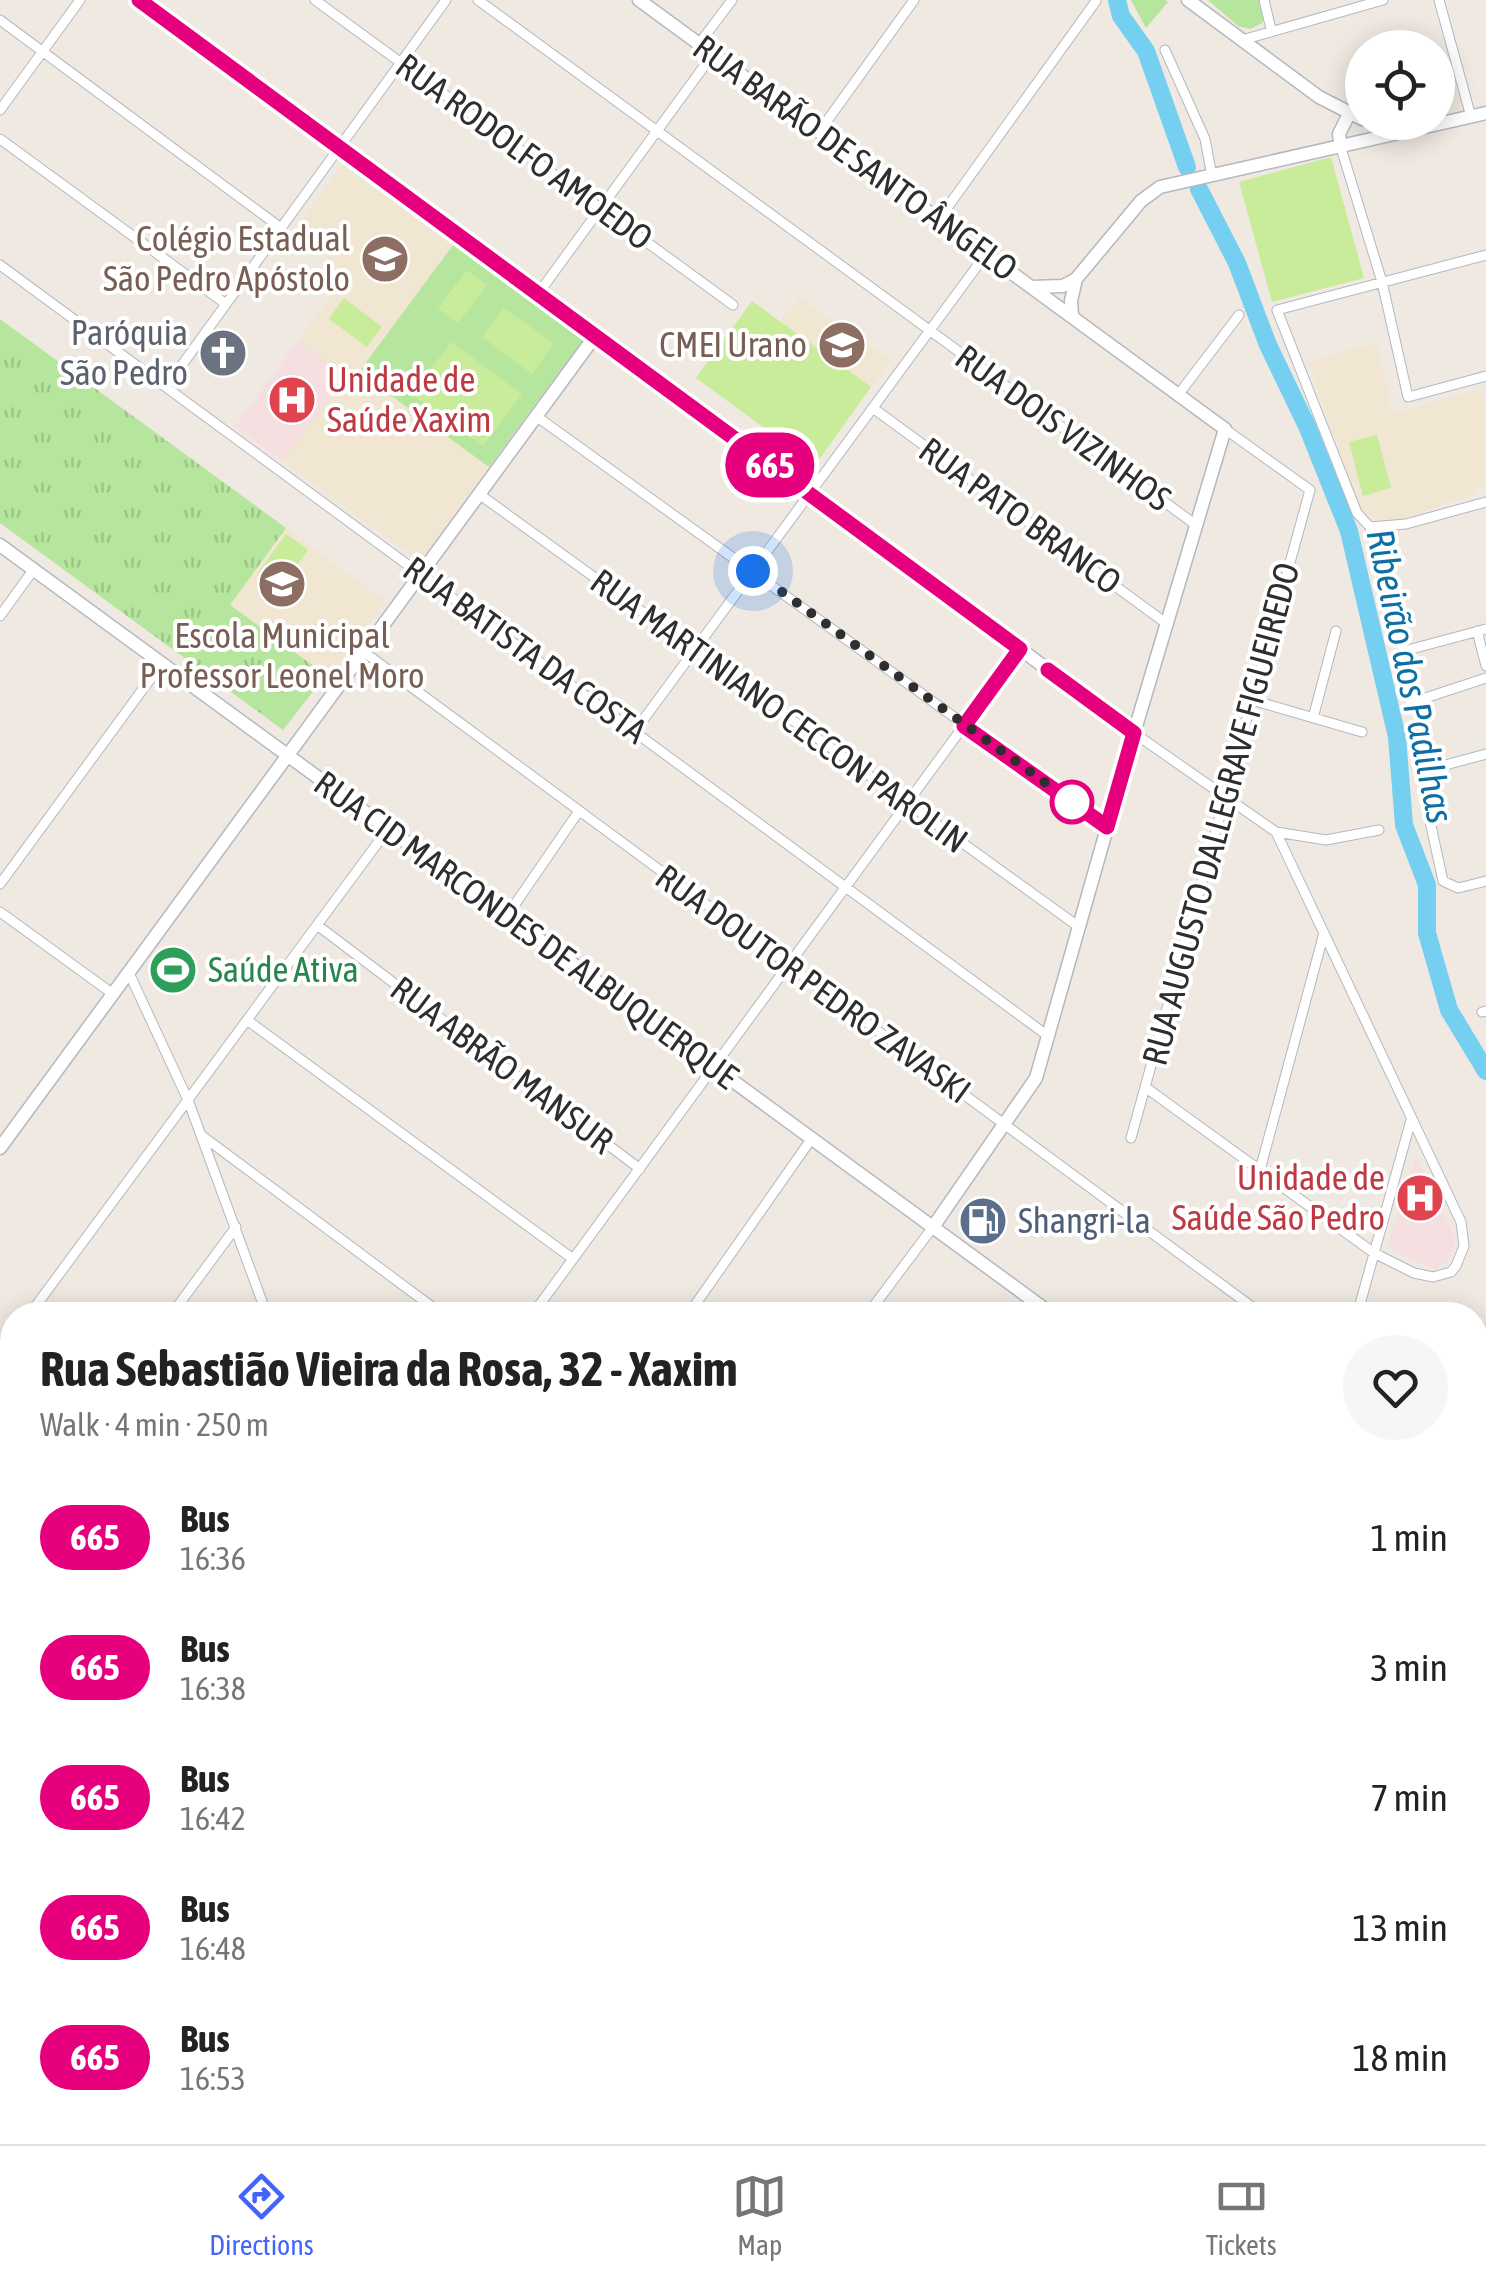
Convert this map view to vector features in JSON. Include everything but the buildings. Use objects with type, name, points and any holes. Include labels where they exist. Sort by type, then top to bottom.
[{"type":"street","points":[[0,110],[80,0]]},
{"type":"street","points":[[140,0],[1225,798],[1276,832],[1326,840],[1379,830]]},
{"type":"street","name":"RUA RODOLFO AMOEDO","points":[[315,0],[733,304]]},
{"type":"street","points":[[166,386],[446,0]]},
{"type":"street","name":"RUA DOIS VIZINHOS","points":[[478,0],[1196,525]]},
{"type":"street","name":"RUA BARÃO DE SANTO ÂNGELO","points":[[640,0],[1310,490]]},
{"type":"street","points":[[700,44],[732,0]]},
{"type":"street","points":[[819,132],[914,0]]},
{"type":"street","points":[[1188,0],[1319,97],[1345,110]]},
{"type":"street","points":[[1264,0],[1272,29]]},
{"type":"street","points":[[1242,40],[1383,0]]},
{"type":"street","points":[[1439,0],[1471,117]]},
{"type":"street","points":[[938,220],[1096,1]]},
{"type":"street","points":[[0,20],[281,228]]},
{"type":"street","points":[[1166,50],[1205,139],[1212,176]]},
{"type":"street","points":[[538,294],[713,54]]},
{"type":"street","points":[[1455,121],[1486,113]]},
{"type":"street","points":[[1345,128],[1339,134],[1341,148],[1382,282],[1408,397],[1486,376]]},
{"type":"street","points":[[0,139],[226,304]]},
{"type":"street","points":[[1030,286],[1063,286],[1076,279],[1146,196],[1168,184],[1376,140]]},
{"type":"street","points":[[635,731],[986,254]]},
{"type":"street","points":[[1486,254],[1276,310],[1357,513],[1370,526],[1404,651],[1481,630],[1486,666]]},
{"type":"street","name":"RUA BATISTA DA COSTA","points":[[0,265],[1048,1036]]},
{"type":"street","points":[[1072,316],[1076,279]]},
{"type":"street","points":[[1178,395],[1239,315]]},
{"type":"street","points":[[0,1148],[595,336]]},
{"type":"street","name":"RUA PATO BRANCO","points":[[873,408],[1166,624]]},
{"type":"street","points":[[536,416],[1107,827]]},
{"type":"street","points":[[877,1302],[1036,1078],[1225,429]]},
{"type":"street","name":"RUA AUGUSTO DALLEGRAVE FIGUEIREDO","points":[[1131,1138],[1310,490]]},
{"type":"street","name":"RUA MARTINIANO CECCON PAROLIN","points":[[479,494],[1079,927]]},
{"type":"street","points":[[1370,526],[1406,524],[1486,502]]},
{"type":"street","name":"RUA CID MARCONDES DE ALBUQUERQUE","points":[[0,544],[1035,1302]]},
{"type":"street","points":[[0,616],[34,569]]},
{"type":"street","points":[[1314,718],[1336,630]]},
{"type":"street","points":[[542,1302],[1020,649]]},
{"type":"street","name":"RUA DOUTOR PEDRO ZAVASKI","points":[[364,652],[1244,1302]]},
{"type":"street","points":[[0,884],[162,663]]},
{"type":"street","points":[[1410,703],[1486,678]]},
{"type":"street","points":[[1252,700],[1362,732]]},
{"type":"street","points":[[1423,772],[1486,754]]},
{"type":"street","points":[[507,916],[579,812]]},
{"type":"street","points":[[1428,812],[1443,882],[1458,888],[1486,881]]},
{"type":"street","points":[[39,1302],[388,829]]},
{"type":"street","points":[[1145,1087],[1374,1253],[1414,1273],[1433,1277],[1450,1272],[1463,1253],[1460,1222],[1276,832]]},
{"type":"street","points":[[0,912],[113,994]]},
{"type":"street","name":"RUA ABRÃO MANSUR","points":[[317,925],[640,1168]]},
{"type":"street","points":[[1260,1170],[1324,933]]},
{"type":"street","points":[[129,973],[188,1100],[262,1302]]},
{"type":"street","points":[[247,1020],[573,1259]]},
{"type":"street","points":[[1361,1302],[1412,1118]]},
{"type":"street","points":[[201,1135],[426,1302]]},
{"type":"street","points":[[697,1302],[812,1138]]},
{"type":"street","points":[[180,1302],[236,1226]]},
{"type":"shaded area","points":[[342,165],[453,245],[359,372],[489,467],[419,561],[283,461],[346,377],[298,341],[348,273],[292,233]]},
{"type":"shaded area","name":"CMEI Urano","points":[[799,298],[891,360],[871,387],[781,321]]},
{"type":"shaded area","name":"Unidade de Saúde Xaxim","points":[[298,341],[346,377],[283,461],[235,426]]},
{"type":"shaded area","points":[[1377,342],[1392,413],[1484,389],[1486,486],[1473,489],[1474,495],[1391,522],[1360,513],[1308,362]]},
{"type":"shaded area","name":"Escola Municipal Professor Leonel Moro","points":[[286,528],[385,601],[328,677],[230,605]]},
{"type":"shaded area","name":"Unidade de Saúde São Pedro","points":[[1416,1156],[1456,1239],[1451,1258],[1434,1270],[1387,1247]]},
{"type":"green space","points":[[1131,0],[1165,0],[1168,2],[1146,28]]},
{"type":"green space","points":[[1208,0],[1260,0],[1265,14],[1262,23],[1250,29],[1238,26]]},
{"type":"green space","points":[[1331,157],[1364,278],[1272,302],[1239,182]]},
{"type":"green space","points":[[453,245],[583,340],[489,467],[359,372]]},
{"type":"green space","points":[[467,270],[487,285],[458,323],[438,308]]},
{"type":"green space","points":[[344,298],[382,327],[367,347],[329,319]]},
{"type":"green space","points":[[752,301],[871,387],[815,465],[696,378]]},
{"type":"green space","points":[[504,308],[554,344],[532,374],[482,337]]},
{"type":"green space","points":[[0,319],[286,528],[230,605],[326,675],[283,730],[0,523]]},
{"type":"green space","points":[[451,342],[522,394],[483,446],[412,394]]},
{"type":"green space","points":[[1377,435],[1391,488],[1363,496],[1349,442]]},
{"type":"green space","points":[[286,534],[308,550],[280,589],[258,573]]},
{"type":"waterway","name":"Ribeirão dos Padilhas","points":[[1117,0],[1121,16],[1146,51],[1187,167]]},
{"type":"waterway","name":"Ribeirão dos Padilhas","points":[[1199,189],[1237,263],[1268,345],[1307,426],[1349,531],[1397,737],[1404,825],[1427,885],[1427,933],[1449,1010],[1486,1071]]},
{"type":"bus line","name":"665","points":[[139,0],[1020,649],[964,726],[1107,827],[1134,733],[1048,670]]},
{"type":"place","name":"Colégio Estadual São Pedro Apóstolo","points":[[385,259]]},
{"type":"place","name":"CMEI Urano","points":[[842,345]]},
{"type":"place","name":"Paróquia São Pedro","points":[[223,353]]},
{"type":"place","name":"Unidade de Saúde Xaxim","points":[[292,400]]},
{"type":"place","name":"Escola Municipal Professor Leonel Moro","points":[[282,584]]},
{"type":"place","name":"Saúde Ativa","points":[[173,970]]},
{"type":"place","name":"Unidade de Saúde São Pedro","points":[[1420,1198]]},
{"type":"place","name":"Shangri-la","points":[[983,1221]]},
{"type":"route","points":[[753,571],[1072,802]]}]
